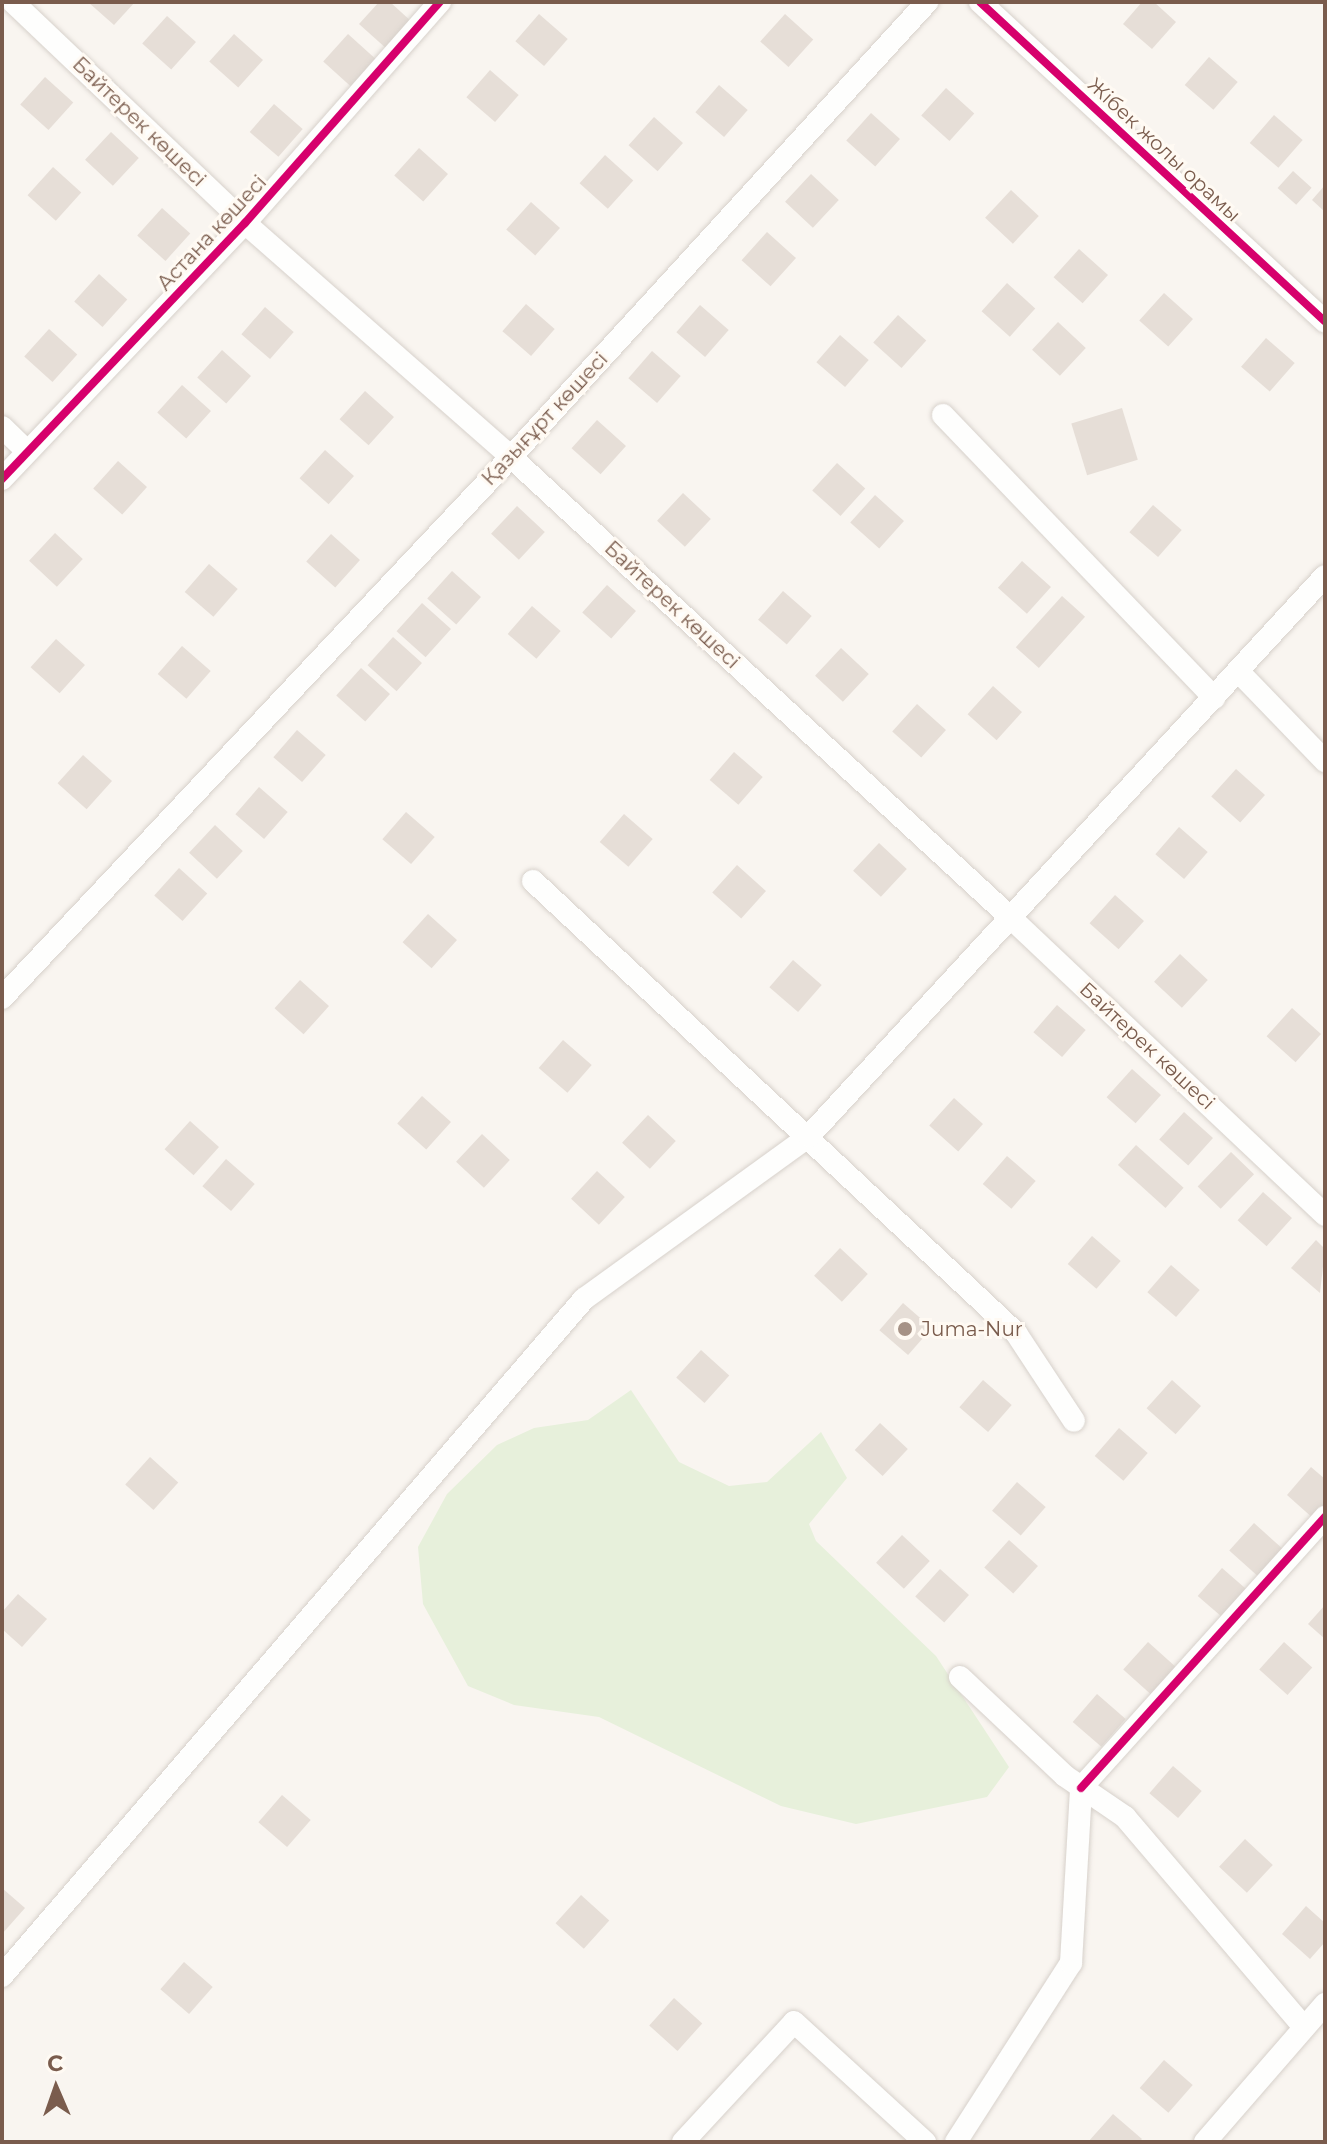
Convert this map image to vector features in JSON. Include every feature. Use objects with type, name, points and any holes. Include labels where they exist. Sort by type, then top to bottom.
[{"type":"street","name":"Байтерек көшесі","points":[[13,2],[245,223],[511,457],[1011,918],[1325,1215]]},
{"type":"street","name":"Астана көшесі","points":[[2,479],[245,223],[440,2]]},
{"type":"street","name":"Қазығұрт көшесі","points":[[2,998],[155,830],[511,457],[927,2]]},
{"type":"street","name":"Жібек жолы орамы","points":[[980,2],[1325,321]]},
{"type":"street","points":[[943,415],[1214,698]]},
{"type":"street","points":[[2,427],[27,451]]},
{"type":"street","points":[[2,1976],[584,1299],[809,1136],[1325,576]]},
{"type":"street","points":[[1239,672],[1325,761]]},
{"type":"street","points":[[533,881],[1016,1333],[1074,1421]]},
{"type":"street","points":[[956,2142],[1071,1963],[1081,1788],[1325,1517]]},
{"type":"street","points":[[960,1677],[1081,1788],[1125,1817],[1304,2027]]},
{"type":"street","points":[[1205,2142],[1325,2004]]},
{"type":"street","points":[[683,2142],[794,2022],[925,2142]]},
{"type":"green space","points":[[631,1390],[679,1462],[729,1486],[767,1482],[821,1432],[847,1478],[809,1524],[816,1541],[936,1656],[1009,1767],[987,1797],[856,1824],[781,1806],[599,1717],[514,1705],[468,1686],[423,1604],[418,1547],[447,1494],[497,1445],[534,1428],[588,1420]]},
{"type":"building","points":[[88,2],[135,2],[114,25]]},
{"type":"building","points":[[379,2],[390,2],[412,22],[388,50],[359,24]]},
{"type":"building","points":[[1142,2],[1154,2],[1176,22],[1152,49],[1123,24]]},
{"type":"building","points":[[539,14],[568,39],[544,66],[515,41]]},
{"type":"building","points":[[785,14],[813,39],[788,67],[760,41]]},
{"type":"building","points":[[167,16],[196,42],[171,70],[142,43]]},
{"type":"building","points":[[234,34],[263,60],[238,88],[209,61]]},
{"type":"building","points":[[348,34],[376,59],[351,87],[323,61]]},
{"type":"building","points":[[1209,57],[1238,82],[1213,110],[1185,85]]},
{"type":"building","points":[[490,70],[519,95],[495,122],[466,97]]},
{"type":"building","points":[[45,77],[73,102],[48,130],[20,104]]},
{"type":"building","points":[[719,85],[748,110],[724,137],[695,112]]},
{"type":"building","points":[[946,88],[974,113],[949,141],[921,115]]},
{"type":"building","points":[[274,104],[303,129],[278,157],[250,132]]},
{"type":"building","points":[[871,113],[900,139],[875,167],[846,140]]},
{"type":"building","points":[[1274,115],[1303,140],[1278,168],[1250,143]]},
{"type":"building","points":[[654,117],[683,143],[658,171],[629,145]]},
{"type":"building","points":[[111,132],[139,158],[113,186],[85,160]]},
{"type":"building","points":[[419,148],[448,174],[423,202],[394,175]]},
{"type":"building","points":[[605,155],[633,180],[608,209],[580,183]]},
{"type":"building","points":[[53,167],[81,192],[56,221],[28,195]]},
{"type":"building","points":[[1293,171],[1312,188],[1296,205],[1278,188]]},
{"type":"building","points":[[811,174],[839,200],[813,228],[785,202]]},
{"type":"building","points":[[1325,185],[1325,212],[1312,200]]},
{"type":"building","points":[[1011,190],[1039,216],[1013,244],[985,218]]},
{"type":"building","points":[[531,202],[560,228],[535,256],[506,229]]},
{"type":"building","points":[[162,208],[190,233],[165,261],[137,235]]},
{"type":"building","points":[[767,232],[796,258],[771,286],[742,260]]},
{"type":"building","points":[[1079,249],[1108,275],[1083,303],[1054,277]]},
{"type":"building","points":[[99,274],[127,299],[102,327],[74,301]]},
{"type":"building","points":[[1007,283],[1035,308],[1010,337],[982,311]]},
{"type":"building","points":[[1164,293],[1193,319],[1168,347],[1139,320]]},
{"type":"building","points":[[526,304],[555,329],[531,356],[502,331]]},
{"type":"building","points":[[700,305],[729,330],[705,357],[676,332]]},
{"type":"building","points":[[265,307],[294,332],[270,359],[241,334]]},
{"type":"building","points":[[898,315],[926,340],[901,368],[873,342]]},
{"type":"building","points":[[1058,322],[1086,348],[1060,376],[1032,350]]},
{"type":"building","points":[[49,329],[77,354],[52,382],[24,356]]},
{"type":"building","points":[[840,335],[869,360],[845,387],[816,362]]},
{"type":"building","points":[[1266,338],[1295,363],[1270,392],[1241,367]]},
{"type":"building","points":[[222,350],[251,376],[226,404],[197,377]]},
{"type":"building","points":[[652,351],[681,376],[657,403],[628,378]]},
{"type":"building","points":[[182,385],[211,411],[186,439],[157,412]]},
{"type":"building","points":[[365,391],[394,417],[369,445],[340,419]]},
{"type":"building","points":[[1122,408],[1138,460],[1087,475],[1071,423]]},
{"type":"building","points":[[597,420],[626,446],[601,474],[572,448]]},
{"type":"building","points":[[325,450],[354,476],[329,504],[300,478]]},
{"type":"building","points":[[118,461],[147,487],[122,515],[93,488]]},
{"type":"building","points":[[837,463],[865,488],[840,516],[812,490]]},
{"type":"building","points":[[683,493],[711,519],[685,547],[657,521]]},
{"type":"building","points":[[875,495],[904,521],[879,549],[850,522]]},
{"type":"building","points":[[1153,505],[1182,530],[1158,557],[1129,532]]},
{"type":"building","points":[[517,506],[545,532],[519,560],[491,534]]},
{"type":"building","points":[[55,533],[83,559],[57,587],[29,561]]},
{"type":"building","points":[[331,534],[360,560],[335,588],[306,561]]},
{"type":"building","points":[[1022,561],[1051,587],[1027,614],[998,588]]},
{"type":"building","points":[[209,564],[238,589],[213,617],[185,592]]},
{"type":"building","points":[[452,571],[481,597],[456,625],[427,598]]},
{"type":"building","points":[[607,585],[636,611],[611,639],[582,612]]},
{"type":"building","points":[[783,591],[812,616],[787,645],[758,620]]},
{"type":"building","points":[[1062,596],[1085,617],[1039,668],[1016,647]]},
{"type":"building","points":[[422,603],[451,629],[426,657],[397,631]]},
{"type":"building","points":[[532,606],[561,631],[536,659],[508,634]]},
{"type":"building","points":[[393,637],[422,663],[397,691],[368,665]]},
{"type":"building","points":[[56,639],[85,665],[60,693],[31,667]]},
{"type":"building","points":[[182,646],[211,671],[186,699],[158,674]]},
{"type":"building","points":[[841,648],[869,674],[843,702],[815,676]]},
{"type":"building","points":[[361,668],[390,694],[365,722],[336,695]]},
{"type":"building","points":[[993,686],[1022,712],[997,740],[968,714]]},
{"type":"building","points":[[917,704],[946,730],[921,758],[892,731]]},
{"type":"building","points":[[297,730],[326,755],[302,782],[273,757]]},
{"type":"building","points":[[734,752],[763,777],[738,805],[710,780]]},
{"type":"building","points":[[83,755],[112,781],[87,809],[58,783]]},
{"type":"building","points":[[1236,769],[1265,795],[1240,823],[1211,796]]},
{"type":"building","points":[[259,787],[288,812],[264,839],[235,814]]},
{"type":"building","points":[[406,812],[435,837],[411,864],[382,839]]},
{"type":"building","points":[[624,814],[653,839],[628,867],[600,842]]},
{"type":"building","points":[[215,825],[243,851],[217,879],[189,853]]},
{"type":"building","points":[[1179,827],[1208,852],[1184,879],[1155,854]]},
{"type":"building","points":[[879,843],[907,869],[881,897],[853,871]]},
{"type":"building","points":[[737,865],[766,891],[741,919],[712,892]]},
{"type":"building","points":[[179,868],[207,893],[182,921],[154,895]]},
{"type":"building","points":[[1115,895],[1144,921],[1119,949],[1090,923]]},
{"type":"building","points":[[428,914],[457,940],[432,968],[403,942]]},
{"type":"building","points":[[1180,954],[1208,980],[1182,1008],[1154,982]]},
{"type":"building","points":[[793,960],[822,985],[798,1012],[769,987]]},
{"type":"building","points":[[300,980],[329,1006],[304,1034],[275,1008]]},
{"type":"building","points":[[1057,1005],[1086,1030],[1062,1057],[1033,1032]]},
{"type":"building","points":[[1292,1008],[1321,1034],[1296,1062],[1267,1036]]},
{"type":"building","points":[[563,1040],[592,1065],[567,1093],[539,1068]]},
{"type":"building","points":[[1132,1069],[1161,1095],[1136,1123],[1107,1097]]},
{"type":"building","points":[[422,1096],[451,1122],[426,1150],[397,1123]]},
{"type":"building","points":[[954,1098],[983,1124],[958,1152],[929,1125]]},
{"type":"building","points":[[1184,1112],[1213,1138],[1188,1166],[1159,1139]]},
{"type":"building","points":[[648,1115],[676,1141],[650,1169],[622,1143]]},
{"type":"building","points":[[190,1121],[219,1147],[194,1175],[165,1149]]},
{"type":"building","points":[[482,1134],[510,1160],[484,1188],[456,1162]]},
{"type":"building","points":[[1136,1145],[1184,1188],[1165,1208],[1118,1165]]},
{"type":"building","points":[[1231,1152],[1254,1174],[1221,1209],[1198,1187]]},
{"type":"building","points":[[1007,1156],[1036,1181],[1011,1209],[983,1184]]},
{"type":"building","points":[[226,1159],[255,1184],[231,1211],[202,1186]]},
{"type":"building","points":[[597,1171],[625,1197],[599,1225],[571,1199]]},
{"type":"building","points":[[1263,1192],[1292,1218],[1267,1246],[1238,1220]]},
{"type":"building","points":[[1092,1236],[1121,1261],[1096,1289],[1068,1264]]},
{"type":"building","points":[[1316,1240],[1325,1249],[1320,1293],[1291,1268]]},
{"type":"building","points":[[840,1248],[868,1274],[842,1302],[814,1276]]},
{"type":"building","points":[[1171,1265],[1200,1290],[1176,1317],[1147,1292]]},
{"type":"building","name":"Juma-Nur","points":[[903,1303],[932,1328],[908,1355],[879,1330]]},
{"type":"building","points":[[701,1350],[729,1375],[704,1403],[676,1377]]},
{"type":"building","points":[[983,1380],[1012,1405],[988,1432],[959,1407]]},
{"type":"building","points":[[1172,1380],[1201,1406],[1176,1434],[1147,1408]]},
{"type":"building","points":[[880,1423],[908,1449],[883,1476],[855,1450]]},
{"type":"building","points":[[1119,1428],[1148,1453],[1123,1481],[1095,1456]]},
{"type":"building","points":[[150,1457],[178,1482],[153,1510],[125,1484]]},
{"type":"building","points":[[1311,1467],[1325,1479],[1325,1509],[1315,1520],[1287,1495]]},
{"type":"building","points":[[1017,1482],[1046,1507],[1021,1536],[992,1511]]},
{"type":"building","points":[[1254,1523],[1283,1549],[1258,1577],[1229,1550]]},
{"type":"building","points":[[902,1535],[930,1561],[904,1589],[876,1563]]},
{"type":"building","points":[[1009,1540],[1038,1566],[1013,1594],[984,1567]]},
{"type":"building","points":[[1222,1568],[1251,1593],[1226,1621],[1198,1596]]},
{"type":"building","points":[[940,1569],[969,1595],[944,1623],[915,1596]]},
{"type":"building","points":[[18,1594],[47,1619],[22,1647],[2,1629],[2,1612]]},
{"type":"building","points":[[1325,1605],[1325,1639],[1308,1624]]},
{"type":"building","points":[[1148,1642],[1177,1668],[1152,1696],[1123,1669]]},
{"type":"building","points":[[1284,1642],[1312,1667],[1287,1695],[1259,1669]]},
{"type":"building","points":[[1097,1694],[1126,1719],[1101,1747],[1073,1722]]},
{"type":"building","points":[[1173,1766],[1202,1791],[1178,1818],[1149,1793]]},
{"type":"building","points":[[282,1795],[311,1820],[287,1847],[258,1822]]},
{"type":"building","points":[[1245,1839],[1273,1865],[1247,1893],[1219,1867]]},
{"type":"building","points":[[2,1888],[25,1908],[2,1934]]},
{"type":"building","points":[[581,1895],[609,1920],[584,1949],[556,1923]]},
{"type":"building","points":[[1306,1906],[1325,1923],[1325,1942],[1310,1959],[1282,1934]]},
{"type":"building","points":[[184,1962],[213,1987],[189,2014],[160,1989]]},
{"type":"building","points":[[674,1998],[702,2023],[677,2051],[649,2025]]},
{"type":"building","points":[[1164,2060],[1193,2085],[1168,2113],[1140,2088]]},
{"type":"building","points":[[1113,2114],[1142,2139],[1139,2142],[1088,2142]]},
{"type":"cycle path","points":[[2,479],[245,223],[440,2]]},
{"type":"cycle path","points":[[980,2],[1325,321]]},
{"type":"cycle path","points":[[1081,1788],[1325,1517]]},
{"type":"place","name":"Juma-Nur","points":[[905,1329]]}]
